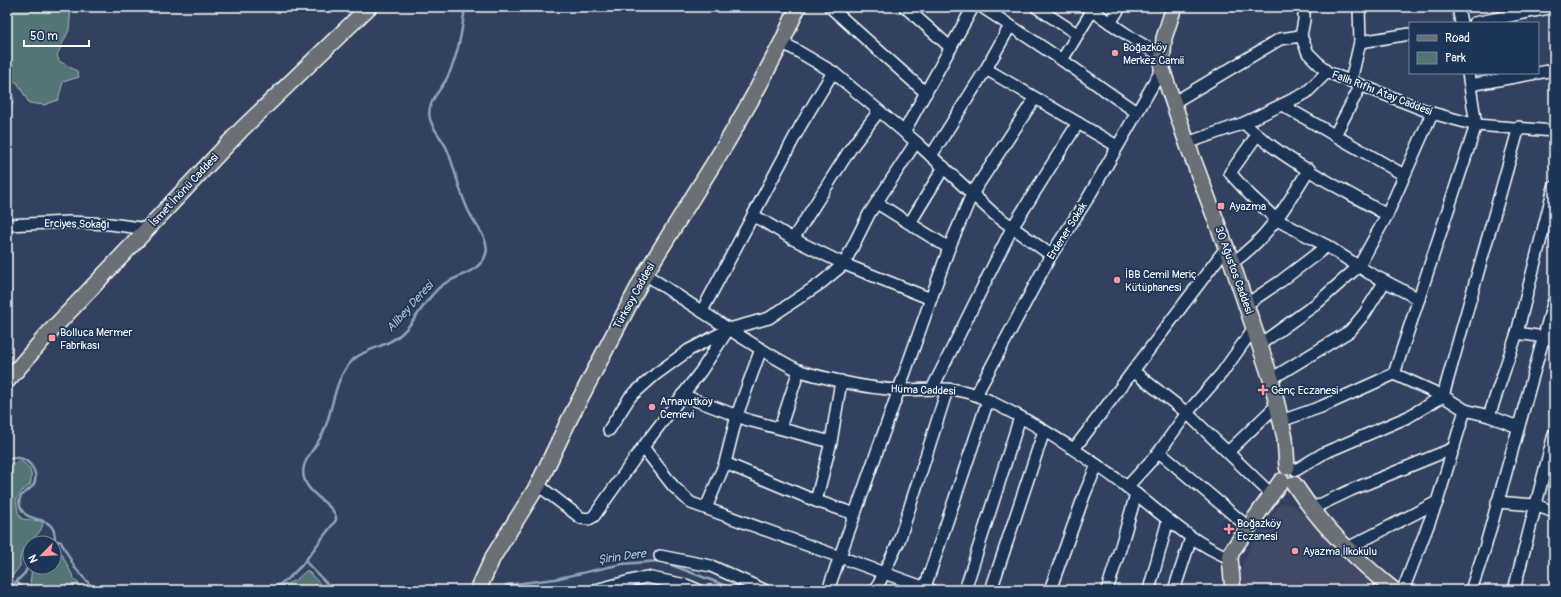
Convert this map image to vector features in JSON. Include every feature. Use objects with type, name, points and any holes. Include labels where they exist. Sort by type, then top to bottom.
[{"type":"main road","name":"İsmet İnönü Caddesi","points":[[7,382],[46,336],[242,130],[369,7]]},
{"type":"main road","name":"Türksoy Caddesi","points":[[478,590],[493,558],[538,485],[645,274],[727,142],[782,42],[798,7]]},
{"type":"main road","name":"30 Ağustos Caddesi","points":[[1174,7],[1164,38],[1162,63],[1187,143],[1232,263],[1271,378],[1281,421],[1290,476]]},
{"type":"main road","points":[[1234,590],[1230,558],[1248,527],[1272,494],[1290,476],[1311,509],[1346,549],[1394,590]]},
{"type":"street","points":[[830,7],[926,93]]},
{"type":"street","points":[[905,7],[951,48]]},
{"type":"street","points":[[982,7],[1062,60],[1136,112]]},
{"type":"street","points":[[1036,7],[1077,34]]},
{"type":"street","points":[[1110,23],[1120,7]]},
{"type":"street","points":[[1174,103],[1280,38],[1302,36],[1304,7]]},
{"type":"street","points":[[1335,135],[1356,83],[1360,42],[1359,7]]},
{"type":"street","points":[[1458,7],[1461,22]]},
{"type":"street","points":[[1479,22],[1554,7]]},
{"type":"street","points":[[1062,60],[1090,9],[1162,63]]},
{"type":"street","points":[[904,132],[951,48],[968,10]]},
{"type":"street","points":[[931,156],[986,69],[1010,26]]},
{"type":"street","points":[[1360,42],[1409,34]]},
{"type":"street","name":"Falih Rıfhı Atay Caddesi","points":[[1302,36],[1308,53],[1327,72],[1432,112],[1476,125],[1554,131]]},
{"type":"street","points":[[782,42],[833,72],[916,142],[972,194],[1012,228],[1051,256]]},
{"type":"street","name":"Erdener Sokak","points":[[976,395],[1051,256],[1088,198],[1162,63]]},
{"type":"street","points":[[986,69],[1117,146]]},
{"type":"street","points":[[1539,73],[1554,70]]},
{"type":"street","points":[[702,311],[801,125],[833,72]]},
{"type":"street","points":[[1187,143],[1244,123],[1306,93],[1327,72]]},
{"type":"street","points":[[1394,374],[1476,125],[1468,74]]},
{"type":"street","points":[[1470,85],[1532,74]]},
{"type":"street","points":[[828,590],[949,248],[972,194],[1034,98]]},
{"type":"street","points":[[1282,105],[1404,175]]},
{"type":"street","points":[[793,239],[851,148],[879,111]]},
{"type":"street","points":[[1259,345],[1312,307],[1359,266],[1387,215],[1432,112]]},
{"type":"street","points":[[932,389],[1012,228],[1078,122]]},
{"type":"street","points":[[1244,123],[1257,135],[1309,169],[1387,215]]},
{"type":"street","points":[[1290,476],[1324,453],[1408,417],[1443,396],[1519,128]]},
{"type":"street","points":[[1257,135],[1230,173],[1250,195],[1277,220],[1327,246],[1385,281],[1419,299]]},
{"type":"street","points":[[609,430],[630,397],[656,374],[689,350],[729,329],[769,318],[821,283],[844,264],[869,214],[916,142]]},
{"type":"street","points":[[910,224],[944,167]]},
{"type":"street","points":[[1232,263],[1248,252],[1277,220],[1309,169]]},
{"type":"street","points":[[1489,416],[1517,332],[1554,187]]},
{"type":"street","points":[[876,203],[949,248]]},
{"type":"street","points":[[753,215],[793,239],[844,264],[931,299]]},
{"type":"street","name":"Erciyes Sokağı","points":[[7,225],[69,222],[110,224],[148,229]]},
{"type":"street","points":[[1246,304],[1281,281],[1327,246]]},
{"type":"street","points":[[1074,449],[1226,248]]},
{"type":"street","name":"Hüma Caddesi","points":[[645,274],[761,349],[799,370],[872,387],[898,390],[946,390],[976,395],[988,400],[1074,449],[1127,487],[1191,538],[1209,549],[1230,558]]},
{"type":"street","points":[[1271,378],[1350,331],[1365,313],[1385,281]]},
{"type":"street","points":[[1470,590],[1485,548],[1518,427],[1549,339],[1554,300]]},
{"type":"street","points":[[1127,487],[1159,452],[1187,413],[1222,373],[1254,328]]},
{"type":"street","points":[[538,485],[581,518],[592,518],[596,515],[643,447],[701,371],[729,329]]},
{"type":"street","points":[[1517,332],[1549,339]]},
{"type":"street","points":[[706,508],[725,463],[737,415],[761,349]]},
{"type":"street","points":[[780,428],[799,370]]},
{"type":"street","points":[[1133,371],[1187,413],[1272,494]]},
{"type":"street","points":[[1281,421],[1321,406],[1394,374],[1443,396],[1465,410],[1489,416],[1518,427]]},
{"type":"street","points":[[816,501],[831,442],[841,381]]},
{"type":"street","points":[[876,590],[899,541],[946,390]]},
{"type":"street","points":[[682,395],[748,420],[831,442]]},
{"type":"street","points":[[643,447],[673,486],[691,503],[927,589],[988,400]]},
{"type":"street","points":[[1228,452],[1277,405]]},
{"type":"street","points":[[1403,590],[1437,502],[1465,410]]},
{"type":"street","points":[[965,590],[1020,417]]},
{"type":"street","points":[[991,590],[1044,431]]},
{"type":"street","points":[[1514,590],[1554,434]]},
{"type":"street","points":[[1311,509],[1351,490],[1454,448]]},
{"type":"street","points":[[1159,452],[1248,527]]},
{"type":"street","points":[[725,463],[816,501],[855,514]]},
{"type":"street","points":[[1050,590],[1085,493],[1098,466]]},
{"type":"street","points":[[1107,590],[1136,494]]},
{"type":"street","points":[[1346,549],[1437,502]]},
{"type":"street","points":[[1497,502],[1535,505],[1554,512]]},
{"type":"street","points":[[1149,590],[1168,520]]},
{"type":"street","points":[[1174,590],[1191,538]]},
{"type":"street","points":[[660,556],[711,566],[764,590]]},
{"type":"street","points":[[595,590],[634,585],[646,577],[657,578],[698,590]]},
{"type":"shaded area","name":"Ayazma İlkokulu","points":[[1281,503],[1295,506],[1382,590],[1246,590],[1240,574],[1244,560],[1253,542]]},
{"type":"green space","points":[[7,7],[71,8],[69,30],[57,55],[59,61],[77,71],[79,77],[63,82],[58,100],[44,105],[29,103],[17,82],[7,81]]},
{"type":"green space","points":[[7,85],[14,99],[8,117],[7,117]]},
{"type":"green space","points":[[20,461],[29,468],[31,474],[30,485],[22,491],[16,499],[18,512],[22,519],[41,521],[43,524],[37,535],[22,535],[20,566],[7,583],[7,465]]},
{"type":"green space","points":[[62,555],[75,580],[86,590],[34,590],[30,584],[31,575],[62,575]]},
{"type":"green space","points":[[307,570],[326,590],[277,590],[281,586],[296,580]]},
{"type":"waterway","name":"Alibey Deresi","points":[[271,590],[290,577],[302,565],[336,520],[335,514],[331,508],[312,491],[306,484],[303,476],[304,466],[327,424],[338,384],[347,367],[354,359],[365,352],[396,338],[412,323],[425,304],[441,286],[473,270],[483,260],[486,254],[487,249],[482,233],[466,206],[447,149],[433,127],[429,114],[431,103],[446,80],[454,62],[461,35],[465,7]]},
{"type":"waterway","points":[[7,459],[23,459],[30,464],[34,471],[35,480],[32,487],[21,496],[19,502],[20,506],[23,512],[28,516],[46,522],[50,525],[54,535]]},
{"type":"waterway","name":"Alibey Deresi","points":[[62,544],[75,568],[95,590]]},
{"type":"waterway","name":"Şirin Dere","points":[[305,561],[333,590]]},
{"type":"waterway","name":"Şirin Dere","points":[[506,585],[555,579],[622,564],[660,561]]},
{"type":"waterway","name":"Şirin Dere","points":[[666,563],[737,590]]},
{"type":"waterway","name":"Alibey Deresi","points":[[8,590],[23,575]]},
{"type":"waterway","points":[[17,582],[25,590]]},
{"type":"place","name":"Boğazköy Merkez Camii","points":[[1115,53]]},
{"type":"place","name":"Ayazma","points":[[1221,206]]},
{"type":"place","name":"İBB Cemil Meriç Kütüphanesi","points":[[1117,280]]},
{"type":"place","name":"Bolluca Mermer Fabrikası","points":[[52,338]]},
{"type":"place","name":"Genç Eczanesi","points":[[1263,390]]},
{"type":"place","name":"Arnavutköy Cemevi","points":[[652,407]]},
{"type":"place","name":"Boğazköy Eczanesi","points":[[1229,529]]},
{"type":"place","name":"Ayazma İlkokulu","points":[[1295,551]]}]
